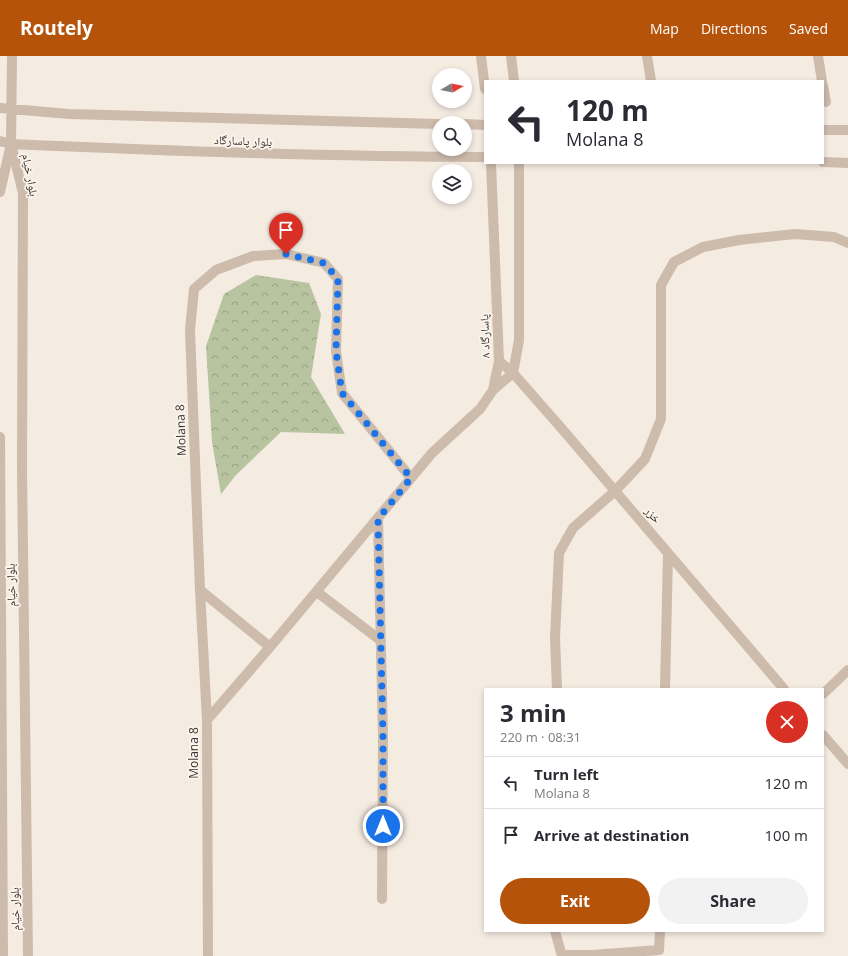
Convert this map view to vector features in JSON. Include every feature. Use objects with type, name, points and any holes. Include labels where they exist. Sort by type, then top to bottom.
[{"type":"street","points":[[11,144],[12,56]]},
{"type":"street","points":[[481,56],[484,81]]},
{"type":"street","points":[[511,56],[514,80]]},
{"type":"street","points":[[647,56],[651,80]]},
{"type":"street","points":[[818,56],[822,80]]},
{"type":"street","points":[[824,91],[826,102]]},
{"type":"street","name":"بلوار پاسارگاد","points":[[0,108],[69,114],[432,124]]},
{"type":"street","points":[[472,124],[484,125]]},
{"type":"street","points":[[824,130],[848,130]]},
{"type":"street","name":"بلوار پاسارگاد","points":[[0,141],[11,144],[180,152],[341,157],[484,157]]},
{"type":"street","name":"بلوار خیام","points":[[0,192],[11,144]]},
{"type":"street","name":"بلوار خیام","points":[[11,144],[23,193],[22,469],[28,956]]},
{"type":"street","points":[[824,162],[848,163]]},
{"type":"street","name":"پاسارگاد ۸","points":[[491,164],[499,361],[493,390]]},
{"type":"street","points":[[207,720],[317,592],[432,453],[480,409],[493,390],[513,373],[519,340],[519,164]]},
{"type":"street","points":[[557,688],[555,638],[559,553],[572,528],[615,491],[645,460],[661,419],[661,285],[674,262],[703,247],[739,240],[795,234],[834,237],[848,243]]},
{"type":"street","name":"Molana 8","points":[[208,956],[207,720],[200,590],[190,330],[194,289],[216,270],[253,256],[286,254],[324,263],[338,279],[336,351],[342,393],[411,478]]},
{"type":"street","name":"خزر","points":[[499,361],[513,373],[783,688]]},
{"type":"street","name":"بلوار خیام","points":[[0,437],[3,956]]},
{"type":"street","points":[[378,519],[383,738],[382,899]]},
{"type":"street","points":[[665,688],[668,553]]},
{"type":"street","points":[[200,590],[270,647]]},
{"type":"street","points":[[317,592],[380,640]]},
{"type":"street","points":[[824,693],[848,670]]},
{"type":"street","points":[[824,736],[848,764]]},
{"type":"street","points":[[556,932],[562,956],[659,953],[660,932]]},
{"type":"green space","points":[[256,275],[309,283],[321,314],[311,377],[345,434],[281,432],[236,475],[221,494],[212,442],[206,346],[224,294]]},
{"type":"route","points":[[286,254],[324,263],[338,279],[336,351],[342,393],[411,478],[378,519],[383,738],[383,826]]}]
